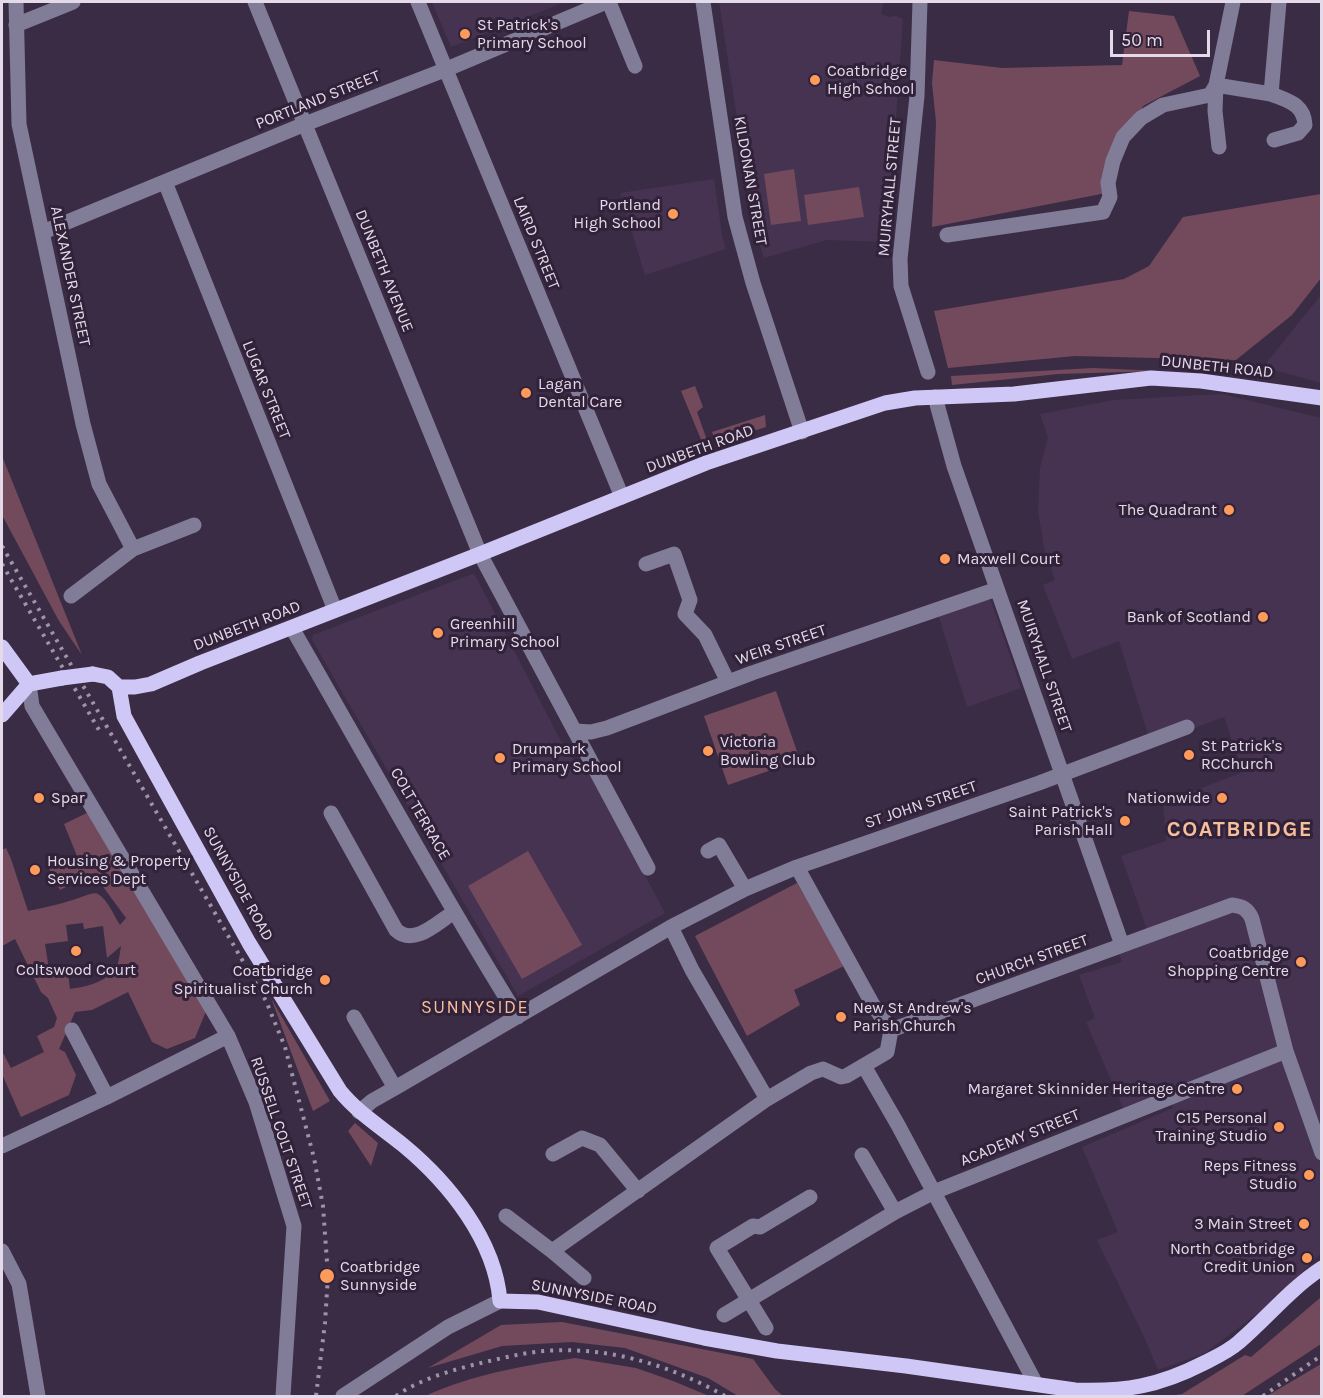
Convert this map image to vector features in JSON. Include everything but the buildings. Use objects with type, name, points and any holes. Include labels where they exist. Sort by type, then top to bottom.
[{"type":"main road","name":"DUNBETH ROAD","points":[[119,687],[151,684],[706,463],[885,403],[935,397],[1014,394],[1129,379],[1171,378],[1322,398]]},
{"type":"main road","points":[[2,647],[29,684]]},
{"type":"main road","points":[[2,715],[29,684],[93,674],[108,677],[119,687]]},
{"type":"main road","name":"SUNNYSIDE ROAD","points":[[119,687],[124,716],[249,943],[340,1091],[359,1112],[416,1156],[454,1197],[493,1263],[501,1301],[538,1302],[704,1338],[777,1351],[906,1366],[1075,1390],[1101,1391],[1145,1387],[1167,1380],[1218,1356],[1237,1344],[1322,1268]]},
{"type":"street","name":"ALEXANDER STREET","points":[[16,2],[19,124],[94,468],[99,484],[134,549]]},
{"type":"street","points":[[16,25],[73,2]]},
{"type":"street","name":"DUNBETH AVENUE","points":[[255,2],[480,554],[648,868]]},
{"type":"street","name":"LAIRD STREET","points":[[418,2],[622,497]]},
{"type":"street","name":"PORTLAND STREET","points":[[43,232],[607,2],[635,66]]},
{"type":"street","name":"KILDONAN STREET","points":[[703,2],[735,217],[753,283],[802,432]]},
{"type":"street","name":"MUIRYHALL STREET","points":[[920,2],[916,96],[900,259],[901,286],[928,372]]},
{"type":"street","points":[[1219,147],[1215,111],[1216,85],[1233,2]]},
{"type":"street","points":[[1271,94],[1279,2]]},
{"type":"street","points":[[1216,85],[1271,94],[1301,108],[1305,125],[1298,133],[1274,141]]},
{"type":"street","points":[[947,235],[1103,212],[1110,197],[1108,183],[1113,161],[1124,137],[1141,118],[1163,105],[1210,95],[1216,85]]},
{"type":"street","name":"LUGAR STREET","points":[[165,182],[335,610]]},
{"type":"street","name":"MUIRYHALL STREET","points":[[935,397],[954,466],[1121,942],[1120,946]]},
{"type":"street","points":[[71,596],[134,549],[194,525]]},
{"type":"street","points":[[646,564],[674,554],[690,600],[685,614],[705,635],[728,682]]},
{"type":"street","name":"WEIR STREET","points":[[575,731],[591,732],[607,728],[728,682],[997,589]]},
{"type":"street","name":"COLT TERRACE","points":[[292,628],[454,912],[518,1017]]},
{"type":"street","name":"RUSSELL COLT STREET","points":[[29,684],[32,706],[228,1036],[256,1102],[294,1226],[283,1396]]},
{"type":"street","name":"ST JOHN STREET","points":[[359,1112],[372,1101],[671,927],[745,889],[797,867],[1062,774],[1187,727]]},
{"type":"street","points":[[332,813],[396,930],[412,937],[420,935],[454,912]]},
{"type":"street","points":[[708,851],[719,845],[745,889]]},
{"type":"street","points":[[552,1251],[767,1099],[817,1069],[823,1069],[841,1077],[887,1052],[891,1030],[873,1005],[797,867]]},
{"type":"street","name":"CHURCH STREET","points":[[891,1030],[1090,959],[1232,905],[1250,912],[1286,1051]]},
{"type":"street","points":[[671,927],[692,970],[767,1099]]},
{"type":"street","points":[[354,1017],[394,1088]]},
{"type":"street","points":[[72,1030],[107,1097]]},
{"type":"street","points":[[2,1146],[107,1097],[228,1036]]},
{"type":"street","points":[[1286,1051],[1322,1153]]},
{"type":"street","name":"ACADEMY STREET","points":[[724,1315],[895,1212],[934,1192],[1286,1051]]},
{"type":"street","points":[[864,1066],[1036,1384]]},
{"type":"street","points":[[553,1154],[582,1138],[600,1145],[638,1191]]},
{"type":"street","points":[[862,1155],[895,1212]]},
{"type":"street","points":[[766,1328],[717,1248],[753,1226],[760,1227],[810,1197]]},
{"type":"street","points":[[506,1216],[584,1278]]},
{"type":"street","points":[[2,1251],[19,1284],[38,1396]]},
{"type":"street","points":[[348,1393],[448,1327],[501,1301]]},
{"type":"shaded area","name":"St Patrick's Primary School","points":[[432,2],[565,2],[451,47]]},
{"type":"shaded area","name":"Coatbridge High School","points":[[719,2],[884,2],[881,13],[888,17],[896,16],[903,19],[887,242],[827,240],[764,258],[754,227]]},
{"type":"shaded area","points":[[1129,11],[1174,16],[1200,76],[1143,106],[1106,193],[932,227],[936,122],[932,83],[934,60],[1002,68],[1122,65]]},
{"type":"shaded area","points":[[794,169],[801,221],[771,225],[764,174]]},
{"type":"shaded area","name":"Portland High School","points":[[714,179],[726,249],[645,275],[620,193]]},
{"type":"shaded area","points":[[859,187],[864,217],[808,225],[804,195]]},
{"type":"shaded area","points":[[1321,194],[1321,278],[1292,315],[1236,360],[1075,356],[948,368],[934,311],[1124,279],[1149,266],[1183,217]]},
{"type":"shaded area","points":[[1321,295],[1321,383],[1263,367]]},
{"type":"shaded area","points":[[1093,368],[1160,371],[1058,374],[952,385],[951,376]]},
{"type":"shaded area","points":[[695,386],[703,407],[697,412],[707,440],[702,442],[681,391]]},
{"type":"shaded area","points":[[1222,394],[1321,418],[1321,1253],[1273,1302],[1205,1353],[1158,1370],[1097,1240],[1118,1232],[1082,1147],[1173,1108],[1166,1091],[1123,1108],[1086,1022],[1095,1018],[1079,975],[1122,962],[1117,947],[1149,935],[1121,856],[1166,841],[1163,803],[1243,772],[1224,717],[1151,744],[1119,641],[1072,659],[1043,585],[1055,580],[1044,547],[1038,511],[1040,468],[1048,437],[1040,414],[1114,400]]},
{"type":"shaded area","points":[[765,415],[766,427],[716,443],[712,432]]},
{"type":"shaded area","points":[[2,456],[82,655],[59,621],[2,515]]},
{"type":"shaded area","points":[[472,574],[475,575],[568,755],[589,770],[665,913],[518,996],[312,640],[313,635]]},
{"type":"shaded area","points":[[990,598],[1021,688],[967,707],[938,614]]},
{"type":"shaded area","points":[[776,691],[800,760],[728,785],[704,716]]},
{"type":"shaded area","points":[[93,810],[209,1004],[195,1038],[167,1049],[152,1042],[128,992],[92,1010],[75,1012],[59,1049],[65,1052],[76,1075],[69,1095],[21,1117],[2,1074],[2,1054],[11,1068],[44,1052],[37,1036],[54,1027],[57,1018],[48,998],[41,992],[15,939],[2,946],[2,850],[6,848],[11,859],[28,911],[95,893],[105,900],[120,925],[126,918],[93,873],[60,890],[49,869],[77,856],[64,824]],"holes":[[[83,923],[84,929],[103,926],[107,958],[121,946],[118,962],[113,972],[102,980],[70,989],[68,973],[50,976],[45,944],[68,941],[66,925]]]},
{"type":"shaded area","points":[[528,851],[582,945],[522,979],[468,886]]},
{"type":"shaded area","points":[[797,883],[844,966],[794,990],[800,1005],[747,1036],[695,936]]},
{"type":"shaded area","points":[[271,998],[330,1101],[313,1111]]},
{"type":"shaded area","points":[[355,1123],[378,1143],[371,1166],[348,1131]]},
{"type":"shaded area","points":[[1321,1297],[1321,1344],[1242,1396],[1168,1396],[1182,1394],[1245,1355],[1251,1357]]},
{"type":"shaded area","points":[[562,1322],[753,1359],[775,1389],[783,1396],[738,1396],[708,1378],[625,1348],[572,1342],[502,1346],[428,1368],[501,1325]]},
{"type":"shaded area","points":[[575,1358],[636,1368],[709,1396],[425,1396],[480,1376]]},
{"type":"shaded area","points":[[1321,1364],[1321,1396],[1267,1396]]},
{"type":"railway","points":[[2,546],[266,1001],[285,1047],[314,1158],[323,1206],[328,1276],[316,1396]]},
{"type":"railway","points":[[2,564],[99,730]]},
{"type":"railway","points":[[396,1396],[426,1380],[470,1366],[528,1353],[568,1350],[638,1360],[683,1375],[725,1396]]},
{"type":"railway","points":[[1263,1396],[1322,1355]]},
{"type":"place","name":"St Patrick's Primary School","points":[[465,34]]},
{"type":"place","name":"Coatbridge High School","points":[[815,80]]},
{"type":"place","name":"Portland High School","points":[[673,214]]},
{"type":"place","name":"Lagan Dental Care","points":[[526,393]]},
{"type":"place","name":"The Quadrant","points":[[1229,510]]},
{"type":"place","name":"Maxwell Court","points":[[945,559]]},
{"type":"place","name":"Bank of Scotland","points":[[1263,617]]},
{"type":"place","name":"Greenhill Primary School","points":[[438,633]]},
{"type":"place","name":"Victoria Bowling Club","points":[[708,751]]},
{"type":"place","name":"St Patrick's RCChurch","points":[[1189,755]]},
{"type":"place","name":"Drumpark Primary School","points":[[500,758]]},
{"type":"place","name":"Spar","points":[[39,798]]},
{"type":"place","name":"Nationwide","points":[[1222,798]]},
{"type":"place","name":"Saint Patrick's Parish Hall","points":[[1125,821]]},
{"type":"place","name":"Housing & Property Services Dept","points":[[35,870]]},
{"type":"place","name":"Coltswood Court","points":[[76,951]]},
{"type":"place","name":"Coatbridge Shopping Centre","points":[[1301,962]]},
{"type":"place","name":"Coatbridge Spiritualist Church","points":[[325,980]]},
{"type":"place","name":"New St Andrew's Parish Church","points":[[841,1017]]},
{"type":"place","name":"Margaret Skinnider Heritage Centre","points":[[1237,1089]]},
{"type":"place","name":"C15 Personal Training Studio","points":[[1279,1127]]},
{"type":"place","name":"Reps Fitness Studio","points":[[1309,1175]]},
{"type":"place","name":"3 Main Street","points":[[1304,1224]]},
{"type":"place","name":"North Coatbridge Credit Union","points":[[1307,1258]]},
{"type":"place","name":"Coatbridge Sunnyside","points":[[327,1276]]},
{"type":"district","name":"COATBRIDGE","points":[[1240,830]]},
{"type":"district","name":"SUNNYSIDE","points":[[475,1008]]}]
